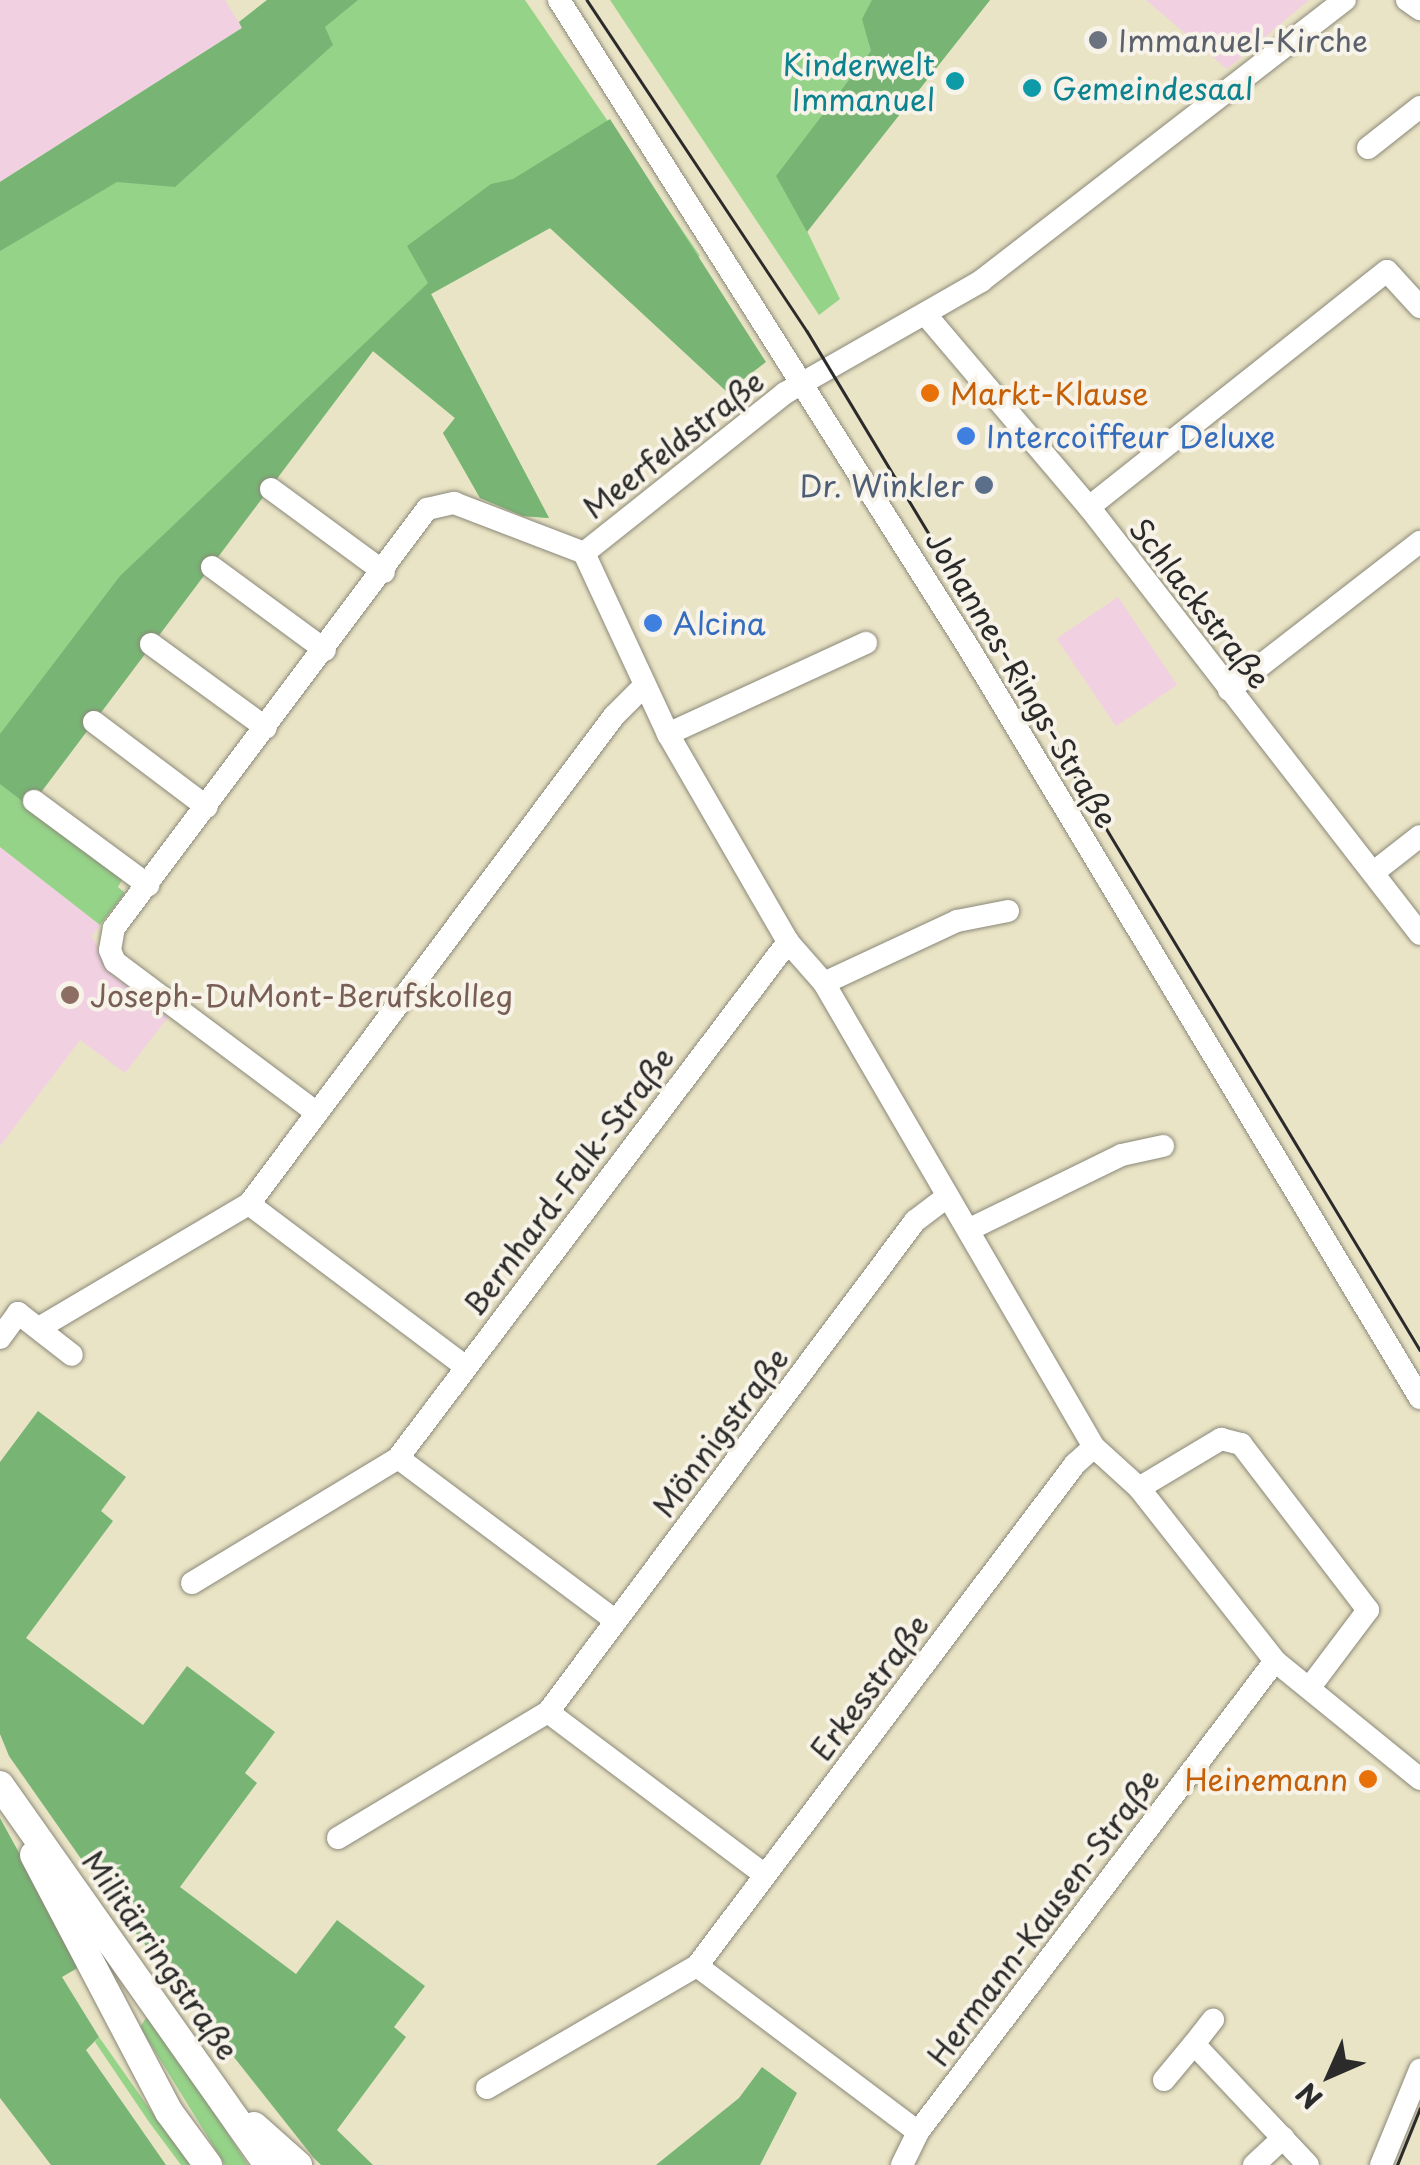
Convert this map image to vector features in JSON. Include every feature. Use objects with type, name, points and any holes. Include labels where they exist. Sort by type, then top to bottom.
[{"type":"main road","name":"Militärringstraße","points":[[0,1786],[146,1986],[268,2165]]},
{"type":"main road","name":"Militärringstraße","points":[[0,1786],[169,2112],[208,2165]]},
{"type":"main road","points":[[112,2008],[146,1986]]},
{"type":"main road","points":[[221,2096],[298,2165]]},
{"type":"street","name":"Johannes-Rings-Straße","points":[[559,0],[804,382],[1420,1398]]},
{"type":"street","name":"Meerfeldstraße","points":[[317,1112],[115,962],[110,950],[114,928],[428,509],[442,502],[584,553],[804,382],[926,314],[1032,244],[1345,0]]},
{"type":"street","points":[[1407,0],[1420,8]]},
{"type":"street","points":[[1368,148],[1420,107]]},
{"type":"street","points":[[1089,507],[1387,271],[1420,307]]},
{"type":"street","name":"Schlackstraße","points":[[926,314],[1089,507],[1420,934]]},
{"type":"street","points":[[271,489],[384,572]]},
{"type":"street","points":[[1229,690],[1420,542]]},
{"type":"street","points":[[584,553],[668,734],[788,942],[824,982],[1094,1447],[1139,1488],[1275,1661],[1311,1686],[1420,1778]]},
{"type":"street","points":[[212,566],[325,650]]},
{"type":"street","points":[[668,734],[866,643]]},
{"type":"street","points":[[151,644],[266,728]]},
{"type":"street","points":[[39,1328],[249,1204],[614,716],[644,686]]},
{"type":"street","points":[[94,722],[206,807]]},
{"type":"street","points":[[34,801],[148,885]]},
{"type":"street","points":[[1374,872],[1420,836]]},
{"type":"street","points":[[824,982],[957,921],[1008,911]]},
{"type":"street","name":"Bernhard-Falk-Straße","points":[[192,1583],[398,1458],[788,942]]},
{"type":"street","points":[[970,1228],[1122,1155],[1163,1146]]},
{"type":"street","name":"Mönnigstraße","points":[[338,1838],[548,1712],[916,1221],[948,1196]]},
{"type":"street","points":[[249,1204],[466,1367]]},
{"type":"street","points":[[0,1338],[18,1313],[72,1354]]},
{"type":"street","points":[[1139,1488],[1222,1439],[1241,1444],[1368,1610],[1311,1686]]},
{"type":"street","name":"Erkesstraße","points":[[487,2088],[696,1966],[1074,1464],[1094,1447]]},
{"type":"street","points":[[398,1458],[616,1621]]},
{"type":"street","name":"Hermann-Kausen-Straße","points":[[902,2165],[918,2132],[1275,1661]]},
{"type":"street","points":[[548,1712],[765,1875]]},
{"type":"street","points":[[696,1966],[918,2132]]},
{"type":"street","points":[[1164,2080],[1213,2020]]},
{"type":"street","points":[[1194,2044],[1308,2165]]},
{"type":"street","points":[[1381,2165],[1420,2070]]},
{"type":"street","points":[[1254,2165],[1283,2138]]},
{"type":"shaded area","points":[[0,0],[225,0],[242,28],[0,182]]},
{"type":"shaded area","points":[[1146,0],[1309,0],[1227,69]]},
{"type":"shaded area","points":[[1118,597],[1177,685],[1116,726],[1057,638]]},
{"type":"shaded area","name":"Joseph-DuMont-Berufskolleg","points":[[0,847],[100,925],[92,936],[111,974],[168,1017],[125,1073],[80,1040],[0,1146]]},
{"type":"green space","points":[[267,0],[525,0],[700,256],[631,303],[550,228],[431,294],[549,518],[523,516],[480,498],[443,433],[455,418],[373,351],[38,794],[123,878],[118,887],[125,893],[100,925],[0,847],[0,182],[242,28],[239,22]]},
{"type":"green space","points":[[267,0],[358,0],[325,27],[333,45],[175,187],[117,182],[0,251],[0,182],[242,28],[239,22]]},
{"type":"green space","points":[[610,0],[990,0],[807,231],[840,299],[819,315]]},
{"type":"green space","points":[[872,0],[990,0],[807,232],[776,176],[871,51],[862,19]]},
{"type":"green space","points":[[610,119],[766,362],[727,392],[550,228],[431,294],[549,518],[523,516],[480,498],[443,433],[455,418],[373,351],[30,807],[0,784],[0,734],[120,576],[428,283],[407,246],[491,184],[513,179]]},
{"type":"green space","points":[[38,1411],[126,1477],[101,1511],[113,1521],[26,1638],[143,1725],[187,1666],[275,1732],[245,1773],[257,1783],[180,1887],[296,1974],[337,1920],[425,1986],[394,2027],[406,2037],[337,2130],[373,2165],[321,2165],[313,2157],[112,1903],[9,1756],[0,1734],[0,1462]]},
{"type":"green space","points":[[0,1818],[81,1966],[62,1977],[99,2037],[86,2050],[166,2165],[51,2165],[0,2098]]},
{"type":"green space","points":[[146,2018],[157,2024],[248,2165],[225,2165],[140,2027]]},
{"type":"green space","points":[[99,2037],[191,2165],[181,2165],[149,2122],[95,2042]]},
{"type":"green space","points":[[762,2067],[797,2093],[760,2165],[656,2165],[739,2098]]},
{"type":"tram line","points":[[587,0],[807,331],[1420,1350]]},
{"type":"tram line","points":[[1397,2165],[1420,2108]]},
{"type":"place","name":"Immanuel-Kirche","points":[[1098,40]]},
{"type":"place","name":"Kinderwelt Immanuel","points":[[955,81]]},
{"type":"place","name":"Gemeindesaal","points":[[1032,88]]},
{"type":"place","name":"Markt-Klause","points":[[930,393]]},
{"type":"place","name":"Intercoiffeur Deluxe","points":[[966,436]]},
{"type":"place","name":"Dr. Winkler","points":[[984,485]]},
{"type":"place","name":"Alcina","points":[[653,623]]},
{"type":"place","name":"Joseph-DuMont-Berufskolleg","points":[[70,995]]},
{"type":"place","name":"Heinemann","points":[[1368,1779]]}]
